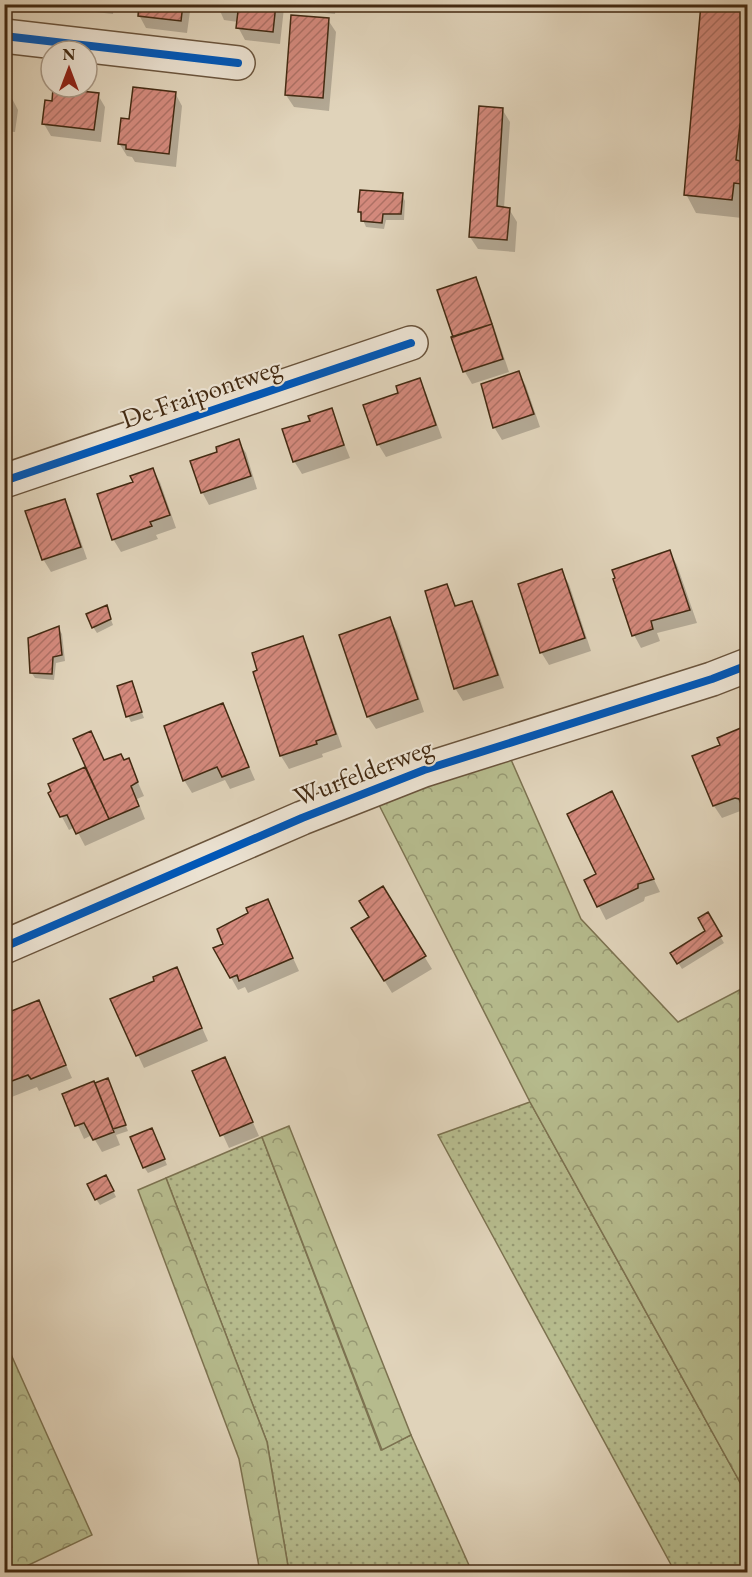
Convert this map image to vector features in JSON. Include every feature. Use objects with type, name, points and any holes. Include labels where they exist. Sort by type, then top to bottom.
[{"type":"street","points":[[4,36],[238,63]]},
{"type":"street","name":"De Fraipontweg","points":[[4,482],[411,343]]},
{"type":"street","name":"Wurfelderweg","points":[[4,947],[302,818],[424,770],[712,679],[747,665]]},
{"type":"green space","points":[[509,755],[581,919],[678,1022],[747,986],[747,1495],[530,1102],[378,803]]},
{"type":"green space","points":[[530,1102],[747,1495],[747,1572],[675,1572],[438,1135]]},
{"type":"green space","points":[[289,1126],[411,1435],[382,1450],[262,1137]]},
{"type":"green space","points":[[262,1137],[381,1450],[411,1435],[472,1572],[289,1572],[267,1442],[166,1178]]},
{"type":"green space","points":[[166,1178],[267,1442],[289,1572],[260,1572],[239,1459],[138,1190]]},
{"type":"green space","points":[[5,1341],[92,1535],[14,1572],[4,1572]]},
{"type":"building","points":[[139,4],[183,4],[181,21],[138,16]]},
{"type":"building","points":[[216,4],[276,4],[273,32],[236,28],[238,11],[216,8]]},
{"type":"building","points":[[701,4],[748,4],[748,106],[745,124],[740,124],[736,160],[745,162],[742,184],[734,183],[732,200],[684,195]]},
{"type":"building","points":[[291,15],[329,18],[323,98],[285,95]]},
{"type":"building","points":[[133,87],[176,92],[169,154],[126,149],[126,145],[118,144],[121,118],[129,119]]},
{"type":"building","points":[[4,95],[11,96],[8,120],[4,120]]},
{"type":"building","points":[[52,99],[98,99],[94,130],[42,124],[45,100],[52,101]]},
{"type":"building","points":[[479,106],[503,108],[497,206],[510,208],[507,240],[469,237]]},
{"type":"building","points":[[360,190],[403,193],[401,214],[383,214],[382,223],[361,221],[361,212],[358,212]]},
{"type":"building","points":[[476,277],[492,324],[453,337],[437,290]]},
{"type":"building","points":[[492,324],[503,359],[463,372],[451,337]]},
{"type":"building","points":[[519,371],[534,414],[493,428],[481,384]]},
{"type":"building","points":[[420,378],[436,425],[377,445],[363,405],[398,393],[396,386]]},
{"type":"building","points":[[332,408],[344,445],[293,462],[282,429],[310,421],[308,416]]},
{"type":"building","points":[[239,439],[251,476],[201,493],[190,461],[217,452],[216,447]]},
{"type":"building","points":[[153,468],[170,515],[150,522],[152,526],[112,540],[97,494],[133,482],[130,476]]},
{"type":"building","points":[[65,499],[81,547],[42,560],[25,511]]},
{"type":"building","points":[[670,550],[690,610],[651,621],[653,629],[632,636],[612,570]]},
{"type":"building","points":[[562,569],[585,638],[540,653],[518,584]]},
{"type":"building","points":[[447,584],[455,606],[472,601],[498,675],[454,689],[425,591]]},
{"type":"building","points":[[107,605],[111,619],[92,628],[86,614]]},
{"type":"building","points":[[390,617],[418,699],[367,717],[339,635]]},
{"type":"building","points":[[59,626],[62,655],[53,657],[52,674],[30,673],[28,638]]},
{"type":"building","points":[[303,636],[336,734],[316,741],[317,744],[280,756],[253,672],[257,670],[252,653]]},
{"type":"building","points":[[132,681],[142,712],[126,717],[117,686]]},
{"type":"building","points":[[223,703],[249,767],[222,777],[217,767],[183,781],[164,726]]},
{"type":"building","points":[[748,725],[748,809],[744,811],[739,799],[735,798],[713,806],[692,756],[720,745],[717,738]]},
{"type":"building","points":[[91,731],[104,760],[121,754],[124,760],[129,758],[138,782],[131,786],[139,806],[109,819],[73,739]]},
{"type":"building","points":[[85,767],[109,819],[76,834],[67,815],[60,817],[48,793],[51,791],[48,784]]},
{"type":"building","points":[[612,791],[654,879],[638,884],[638,888],[597,907],[584,880],[596,874],[567,814]]},
{"type":"building","points":[[383,886],[426,956],[384,981],[351,928],[369,917],[359,901]]},
{"type":"building","points":[[268,899],[293,958],[239,981],[237,975],[230,978],[213,948],[223,944],[217,929],[248,913],[246,908]]},
{"type":"building","points":[[708,912],[722,936],[677,964],[670,953],[705,931],[698,918]]},
{"type":"building","points":[[177,967],[202,1028],[136,1056],[110,999],[154,981],[153,977]]},
{"type":"building","points":[[39,1000],[66,1065],[31,1079],[28,1075],[4,1084],[4,1014]]},
{"type":"building","points":[[225,1057],[253,1122],[220,1136],[192,1071]]},
{"type":"building","points":[[108,1078],[126,1125],[113,1129],[95,1083]]},
{"type":"building","points":[[94,1081],[114,1132],[93,1140],[84,1123],[75,1126],[62,1094]]},
{"type":"building","points":[[152,1128],[165,1159],[143,1168],[130,1137]]},
{"type":"building","points":[[106,1175],[114,1191],[95,1200],[87,1184]]},
{"type":"cycle path","points":[[4,36],[238,63]]},
{"type":"cycle path","points":[[4,481],[411,343]]},
{"type":"cycle path","points":[[4,947],[302,818],[424,770],[712,679],[748,665]]}]
